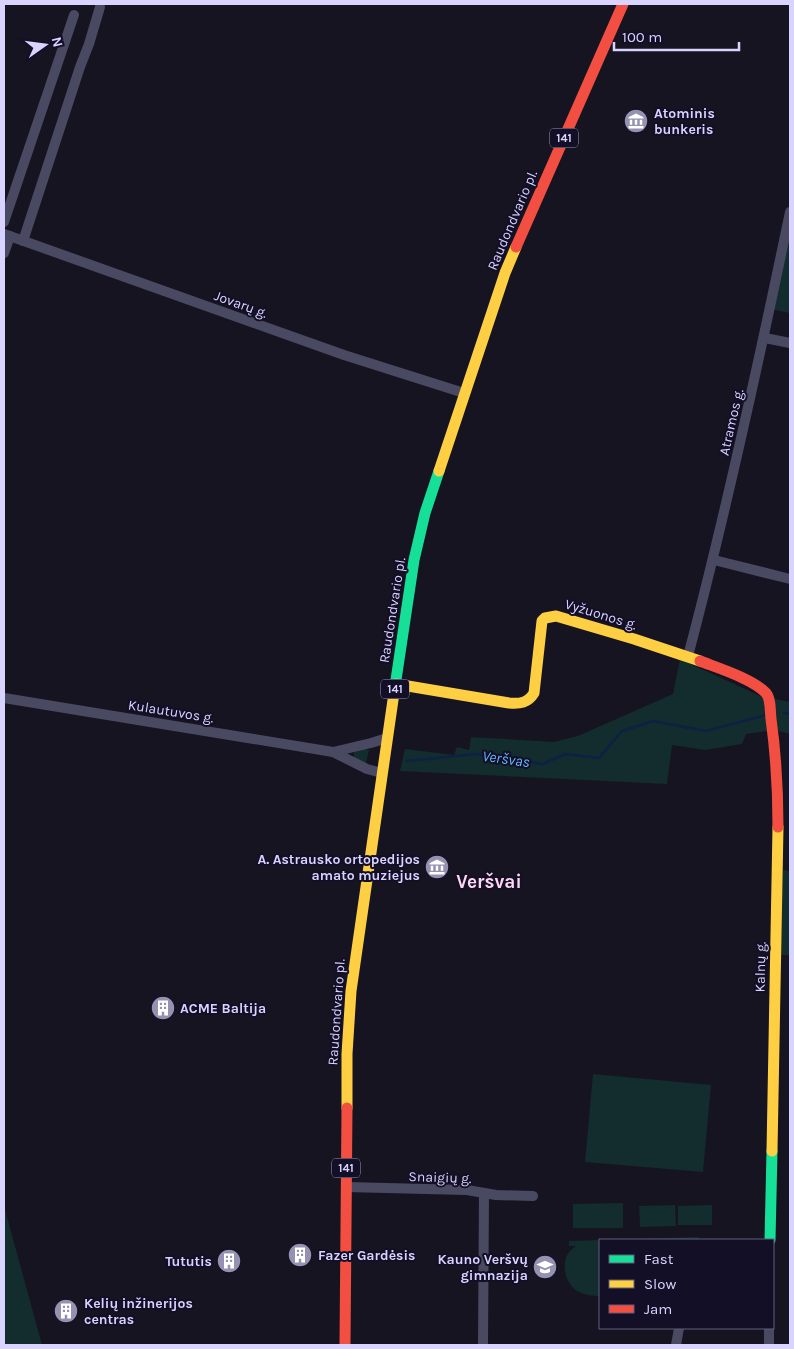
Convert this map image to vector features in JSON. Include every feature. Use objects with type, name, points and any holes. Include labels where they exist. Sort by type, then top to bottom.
[{"type":"main road","name":"Raudondvario pl.","points":[[345,1345],[347,1054],[351,991],[414,560],[436,478],[505,273],[623,4]]},
{"type":"main road","name":"Vyžuonos g.","points":[[396,684],[508,703],[527,701],[534,693],[542,621],[550,616],[556,616],[688,656]]},
{"type":"main road","name":"Kalnų g.","points":[[688,656],[744,679],[762,689],[767,694],[770,706],[778,768],[770,1239]]},
{"type":"street","points":[[23,241],[100,7]]},
{"type":"street","points":[[4,222],[74,16]]},
{"type":"street","name":"Atramos g.","points":[[688,656],[714,560],[790,212]]},
{"type":"street","name":"Jovarų g.","points":[[7,235],[344,355],[464,393]]},
{"type":"street","points":[[4,253],[7,235]]},
{"type":"street","points":[[764,338],[790,343]]},
{"type":"street","points":[[714,560],[790,579]]},
{"type":"street","name":"Kulautuvos g.","points":[[4,698],[334,752],[367,769],[382,773]]},
{"type":"street","name":"Kulautuvos g.","points":[[334,752],[387,738]]},
{"type":"street","name":"Snaigių g.","points":[[346,1188],[467,1190],[533,1196]]},
{"type":"street","points":[[483,1345],[484,1193]]},
{"type":"street","points":[[676,1345],[679,1329]]},
{"type":"street","points":[[769,1329],[769,1345]]},
{"type":"green space","points":[[790,212],[790,313],[770,309]]},
{"type":"green space","points":[[680,659],[760,696],[790,702],[790,734],[774,730],[746,734],[742,744],[705,750],[672,745],[667,784],[400,771],[405,749],[454,755],[457,747],[469,750],[471,737],[554,742],[578,736],[673,694]]},
{"type":"green space","points":[[365,749],[369,750],[366,763],[364,763],[354,757],[354,752]]},
{"type":"green space","points":[[783,870],[790,871],[790,955],[779,955]]},
{"type":"green space","points":[[593,1074],[711,1085],[703,1172],[585,1162]]},
{"type":"green space","points":[[623,1203],[623,1228],[573,1228],[573,1204]]},
{"type":"green space","points":[[675,1205],[676,1226],[640,1227],[639,1206]]},
{"type":"green space","points":[[712,1205],[712,1225],[678,1225],[678,1206]]},
{"type":"green space","points":[[4,1206],[42,1345],[4,1345]]},
{"type":"green space","points":[[699,1237],[699,1239],[634,1239]]},
{"type":"green space","points":[[599,1240],[599,1296],[577,1291],[569,1283],[565,1272],[565,1261],[570,1250],[576,1246],[569,1246],[569,1241]]},
{"type":"waterway","name":"Veršvas","points":[[784,713],[790,714]]},
{"type":"waterway","name":"Veršvas","points":[[407,761],[476,754],[543,764],[565,754],[599,758],[622,731],[653,721],[706,731],[766,715]]},
{"type":"traffic: fast","points":[[394,693],[414,560],[425,513],[439,471]]},
{"type":"traffic: fast","points":[[770,1239],[772,1151]]},
{"type":"traffic: slow","points":[[439,471],[505,273],[516,247]]},
{"type":"traffic: slow","points":[[396,684],[509,703],[523,702],[534,693],[542,621],[545,618],[556,616],[700,661]]},
{"type":"traffic: slow","points":[[347,1108],[347,1054],[351,991],[394,693]]},
{"type":"traffic: slow","points":[[772,1151],[778,827]]},
{"type":"traffic: jam","points":[[516,247],[623,4]]},
{"type":"traffic: jam","points":[[700,661],[753,683],[766,693],[769,698],[777,786],[778,827]]},
{"type":"traffic: jam","points":[[345,1345],[347,1108]]},
{"type":"place","name":"Atominis bunkeris","points":[[636,121]]},
{"type":"place","name":"A. Astrausko ortopedijos amato muziejus","points":[[437,867]]},
{"type":"place","name":"ACME Baltija","points":[[163,1008]]},
{"type":"place","name":"Fazer Gardėsis","points":[[300,1255]]},
{"type":"place","name":"Tututis","points":[[229,1261]]},
{"type":"place","name":"Kauno Veršvų gimnazija","points":[[545,1267]]},
{"type":"place","name":"Kelių inžinerijos centras","points":[[66,1311]]},
{"type":"district","name":"Veršvai","points":[[489,881]]}]
